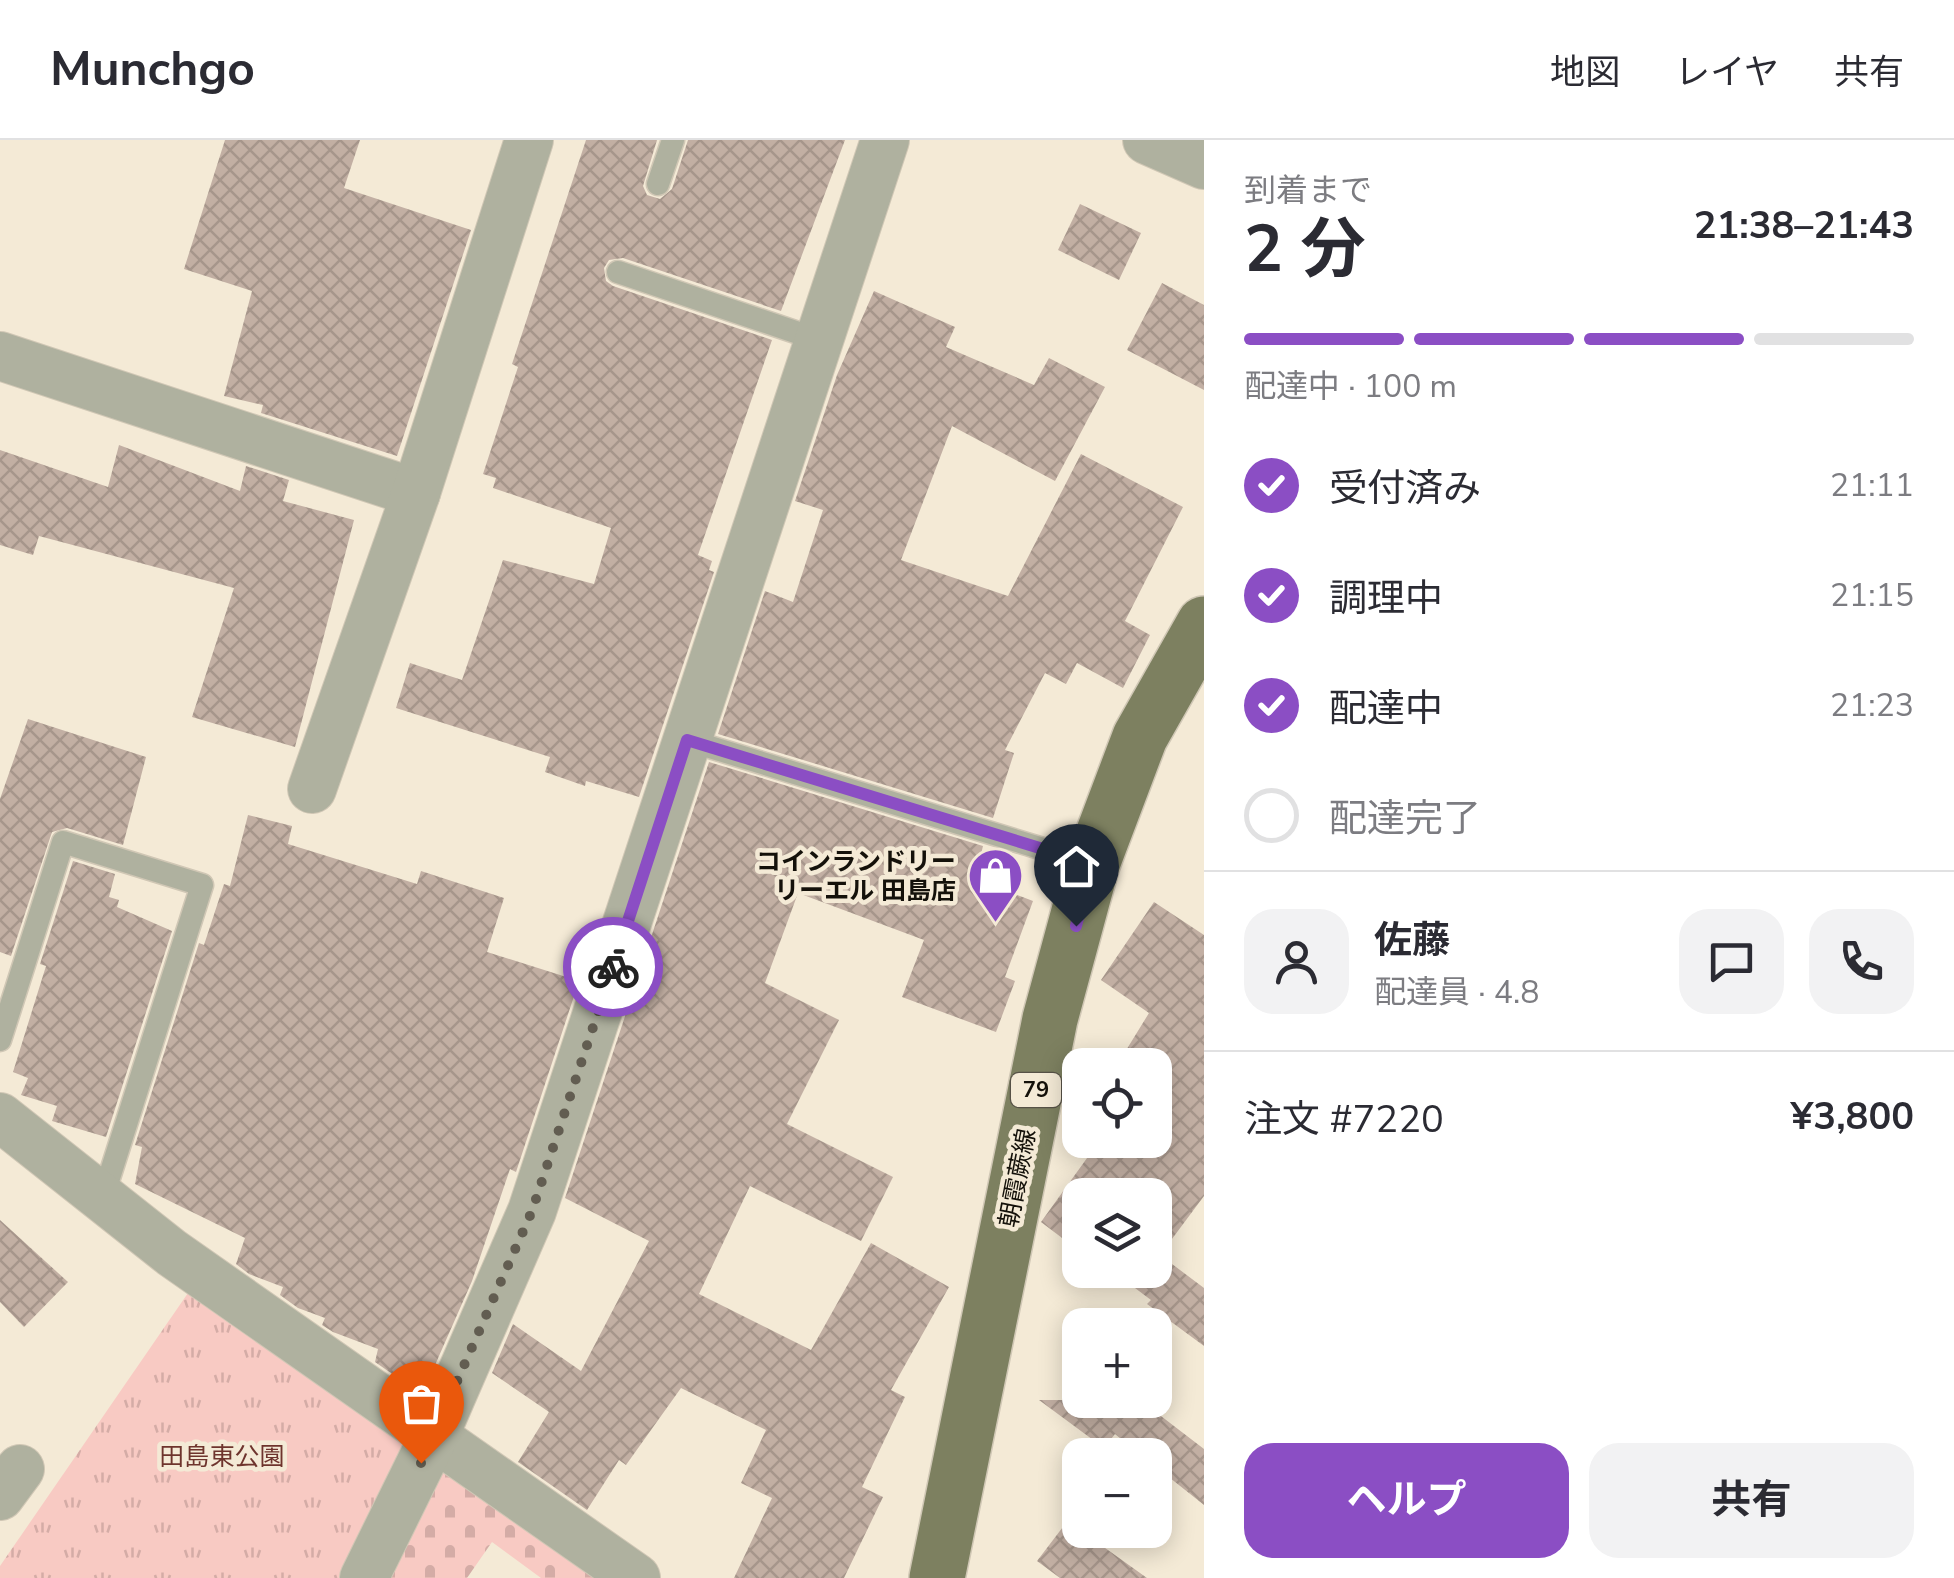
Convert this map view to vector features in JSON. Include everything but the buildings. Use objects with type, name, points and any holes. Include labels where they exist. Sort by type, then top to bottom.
[{"type":"main road","name":"朝霞蕨線","points":[[936,1578],[1050,1019],[1092,864],[1140,737],[1204,624]]},
{"type":"street","points":[[312,789],[416,493],[529,140]]},
{"type":"street","points":[[364,1578],[435,1434],[532,1211],[885,140]]},
{"type":"street","points":[[1147,140],[1204,165]]},
{"type":"street","points":[[0,356],[416,493]]},
{"type":"street","points":[[0,1117],[172,1253],[636,1578]]},
{"type":"lane","points":[[658,184],[673,140]]},
{"type":"lane","points":[[618,272],[819,340]]},
{"type":"lane","points":[[687,740],[1092,864]]},
{"type":"lane","points":[[0,1040],[63,842],[202,885],[102,1200]]},
{"type":"green space","name":"田島東公園","points":[[188,1293],[420,1440],[351,1578],[0,1578],[0,1566]]},
{"type":"green space","points":[[440,1462],[601,1578],[541,1578],[492,1542],[467,1578],[382,1578]]},
{"type":"way so far","points":[[421,1463],[532,1211],[613,967]]},
{"type":"place","name":"コインランドリー リーエル 田島店","points":[[995,925]]},
{"type":"route","points":[[613,967],[687,740],[1092,864],[1076,926]]}]
